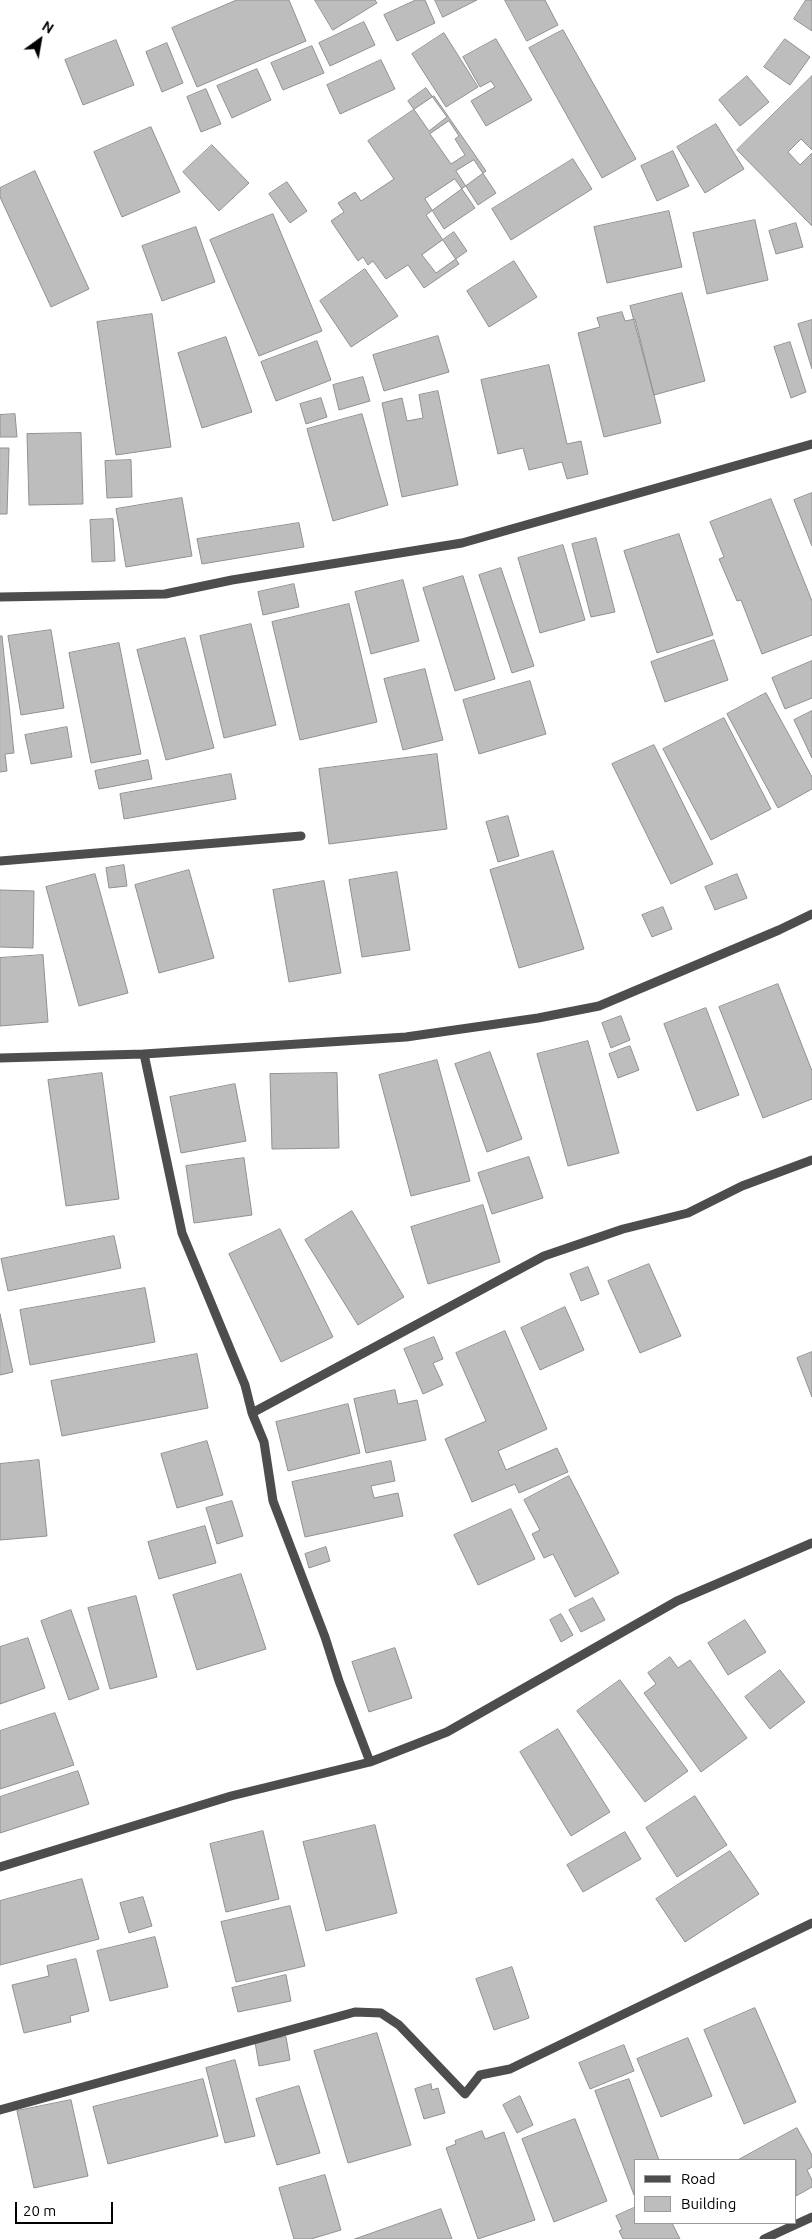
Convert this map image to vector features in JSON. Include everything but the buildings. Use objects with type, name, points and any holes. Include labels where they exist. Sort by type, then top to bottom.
[{"type":"street","points":[[0,597],[165,594],[232,580],[462,544],[812,444]]},
{"type":"street","points":[[0,861],[301,836]]},
{"type":"street","points":[[0,1058],[144,1054],[406,1037],[538,1018],[599,1006],[779,930],[812,914]]},
{"type":"street","points":[[144,1054],[182,1233],[245,1385],[252,1413],[264,1442],[273,1501],[370,1762]]},
{"type":"street","points":[[252,1413],[544,1256],[623,1229],[688,1213],[742,1186],[812,1160]]},
{"type":"street","points":[[0,1867],[231,1796],[370,1762],[447,1732],[677,1601],[812,1543]]},
{"type":"street","points":[[0,2110],[355,2012],[381,2013],[399,2025],[465,2094],[480,2075],[510,2069],[812,1923]]},
{"type":"street","points":[[797,2224],[812,2217]]},
{"type":"street","points":[[764,2239],[797,2224]]}]
